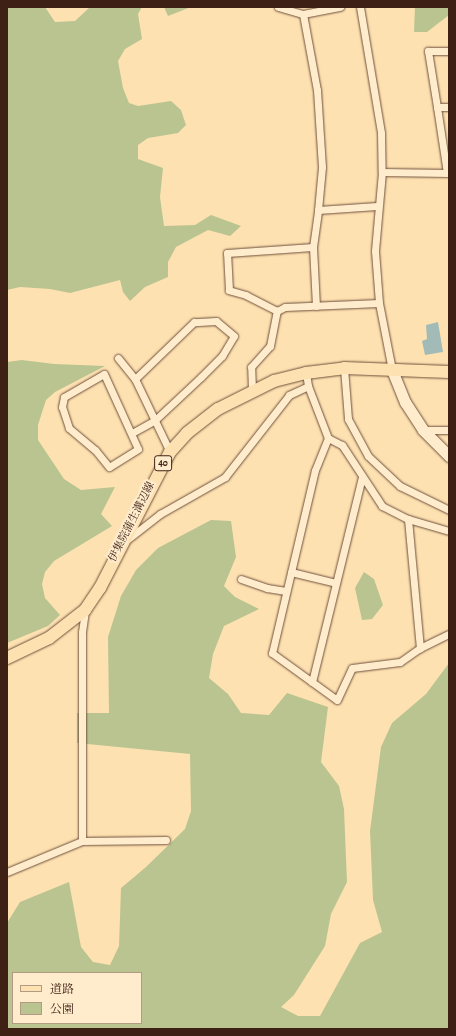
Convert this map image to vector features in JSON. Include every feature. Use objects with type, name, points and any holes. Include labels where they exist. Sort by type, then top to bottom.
[{"type":"main road","name":"伊集院蒲生溝辺線","points":[[7,658],[49,638],[85,610],[100,588],[170,452],[203,419],[252,390],[274,381],[306,373],[344,368],[449,372]]},
{"type":"street","points":[[278,7],[303,14],[340,7]]},
{"type":"street","points":[[360,7],[381,133],[382,172],[377,206],[375,251],[379,303],[392,370],[405,402],[424,430],[447,451]]},
{"type":"street","points":[[303,14],[317,90],[322,167],[313,247],[316,306]]},
{"type":"street","points":[[382,172],[448,173],[428,51],[449,51]]},
{"type":"street","points":[[437,107],[449,107]]},
{"type":"street","points":[[318,210],[377,206]]},
{"type":"street","points":[[277,311],[246,295],[229,290],[227,253],[313,247]]},
{"type":"street","points":[[277,311],[285,307],[379,303]]},
{"type":"street","points":[[252,390],[251,367],[270,346],[277,311]]},
{"type":"street","points":[[132,433],[154,421],[222,356],[234,336],[216,321],[194,322],[135,379]]},
{"type":"street","points":[[118,358],[135,379],[170,452]]},
{"type":"street","points":[[344,368],[348,419],[368,456],[400,486],[449,510]]},
{"type":"street","points":[[306,373],[308,386],[328,438],[342,445],[382,506],[408,519],[449,531]]},
{"type":"street","points":[[104,374],[132,433],[138,449],[109,467],[95,450],[69,428],[62,407],[64,397],[104,374]]},
{"type":"street","points":[[121,545],[160,514],[225,477],[288,396],[308,386]]},
{"type":"street","points":[[424,430],[449,430]]},
{"type":"street","points":[[328,438],[315,470],[272,653],[337,700],[352,668],[400,662],[420,648],[449,634]]},
{"type":"street","points":[[312,682],[362,477]]},
{"type":"street","points":[[408,519],[420,648]]},
{"type":"street","points":[[291,572],[336,583]]},
{"type":"street","points":[[241,579],[267,588],[286,591]]},
{"type":"street","points":[[82,842],[82,632],[85,610]]},
{"type":"street","points":[[7,872],[82,842],[166,840]]},
{"type":"green space","points":[[7,7],[45,7],[55,22],[75,21],[90,7],[142,7],[138,14],[142,39],[125,49],[118,61],[123,88],[129,103],[138,106],[171,101],[181,110],[186,125],[178,133],[148,138],[138,145],[138,159],[163,168],[160,197],[164,226],[195,225],[211,215],[241,226],[230,236],[208,230],[176,247],[168,262],[168,277],[145,287],[130,301],[123,292],[120,280],[70,293],[50,289],[20,287],[7,290]]},
{"type":"green space","points":[[164,7],[191,7],[168,16]]},
{"type":"green space","points":[[415,7],[449,7],[449,15],[427,32],[414,32]]},
{"type":"green space","points":[[22,360],[54,364],[105,366],[55,392],[46,400],[38,425],[38,440],[64,479],[81,490],[115,487],[101,514],[112,526],[54,561],[45,572],[42,584],[45,598],[60,615],[48,626],[7,643],[7,362]]},
{"type":"green space","points":[[211,520],[231,521],[236,557],[224,586],[235,597],[259,609],[224,626],[213,654],[209,678],[228,694],[241,713],[269,715],[287,693],[328,707],[321,762],[339,786],[344,809],[347,882],[331,914],[325,946],[294,995],[281,1007],[298,1016],[320,1016],[360,943],[382,932],[373,900],[370,831],[381,747],[392,723],[426,694],[449,663],[449,1029],[7,1029],[7,923],[20,902],[69,882],[81,947],[93,962],[110,965],[119,946],[121,888],[146,867],[185,829],[191,811],[190,754],[77,743],[77,713],[109,713],[108,637],[121,596],[136,570],[158,548]]},
{"type":"green space","points":[[364,572],[374,579],[383,605],[372,619],[362,620],[355,588]]},
{"type":"water","points":[[438,322],[443,352],[425,355],[422,341],[427,339],[426,325]]}]
